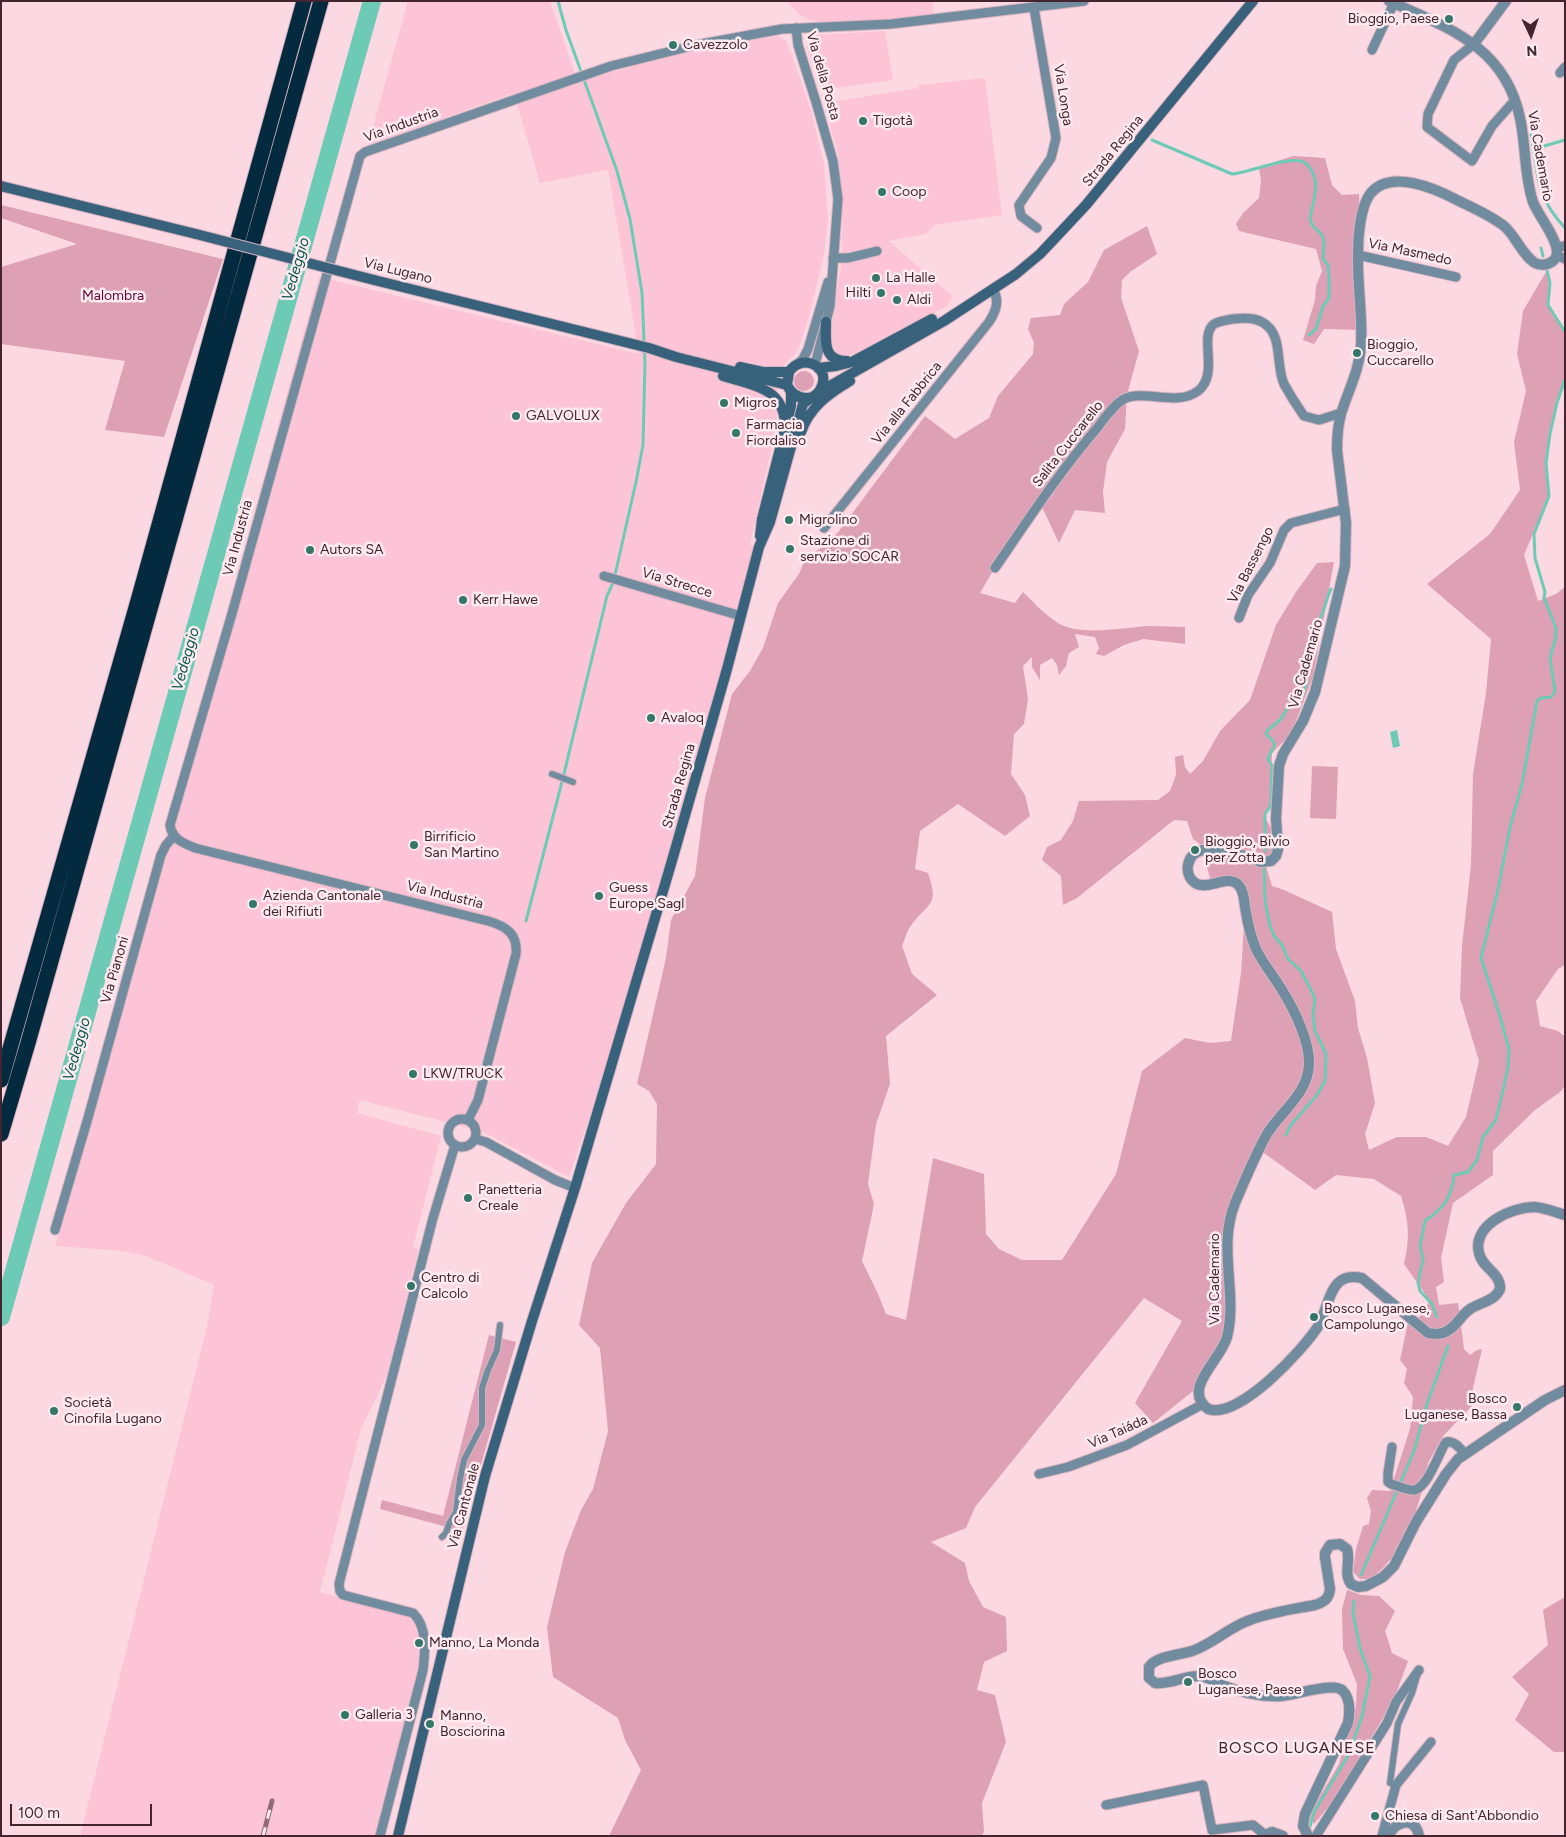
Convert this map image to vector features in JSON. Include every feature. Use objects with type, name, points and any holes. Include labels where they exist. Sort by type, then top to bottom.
[{"type":"highway","points":[[1,1080],[139,597],[304,1]]},
{"type":"highway","points":[[1,1134],[31,1034],[321,1]]},
{"type":"main road","name":"Strada Regina","points":[[575,1188],[671,864],[759,547],[770,522],[802,408],[808,400],[944,321],[1026,266],[1059,236],[1092,198],[1253,1]]},
{"type":"main road","name":"Via Lugano","points":[[1,186],[643,346],[678,358],[789,389]]},
{"type":"main road","name":"Strada Regina","points":[[817,366],[836,366],[858,359],[941,314],[976,299]]},
{"type":"main road","points":[[780,484],[803,425],[816,406],[844,385],[921,340],[944,321]]},
{"type":"main road","points":[[826,322],[826,345],[831,356],[841,361],[858,359]]},
{"type":"main road","points":[[643,346],[680,352],[763,372],[789,372],[799,363],[810,363],[817,366],[823,378],[821,388],[816,395],[802,398],[789,389]]},
{"type":"main road","points":[[678,358],[690,365],[770,392],[782,407],[784,433]]},
{"type":"main road","points":[[759,547],[762,519],[792,400],[789,389],[789,372]]},
{"type":"main road","name":"Via Cantonale","points":[[398,1836],[485,1476],[575,1188]]},
{"type":"street","name":"Via della Posta","points":[[817,366],[830,306],[838,199],[832,161],[798,45],[796,28],[891,24],[1084,1]]},
{"type":"street","points":[[1506,1],[1474,44],[1454,60],[1428,114],[1426,124],[1472,161],[1492,126],[1515,100]]},
{"type":"street","points":[[1372,50],[1392,2]]},
{"type":"street","name":"Via Cademario","points":[[1203,1404],[1198,1395],[1198,1388],[1220,1354],[1228,1334],[1229,1306],[1226,1243],[1234,1204],[1267,1135],[1305,1084],[1309,1061],[1302,1032],[1287,998],[1256,948],[1246,917],[1241,888],[1236,883],[1229,881],[1206,885],[1198,884],[1190,878],[1187,866],[1192,855],[1202,850],[1236,853],[1264,862],[1271,861],[1276,856],[1278,849],[1276,818],[1279,766],[1283,754],[1307,713],[1319,677],[1345,566],[1345,509],[1337,450],[1338,428],[1341,413],[1354,382],[1360,357],[1362,330],[1358,255],[1361,221],[1370,194],[1380,186],[1400,182],[1418,183],[1490,217],[1508,230],[1529,258],[1538,264],[1548,264],[1561,252],[1533,204],[1520,118],[1510,86],[1499,69],[1474,44],[1460,34],[1392,2]]},
{"type":"street","name":"Via Longa","points":[[1034,8],[1056,138],[1051,158],[1018,209],[1020,216],[1037,228]]},
{"type":"street","name":"Via Industria","points":[[468,1120],[478,1100],[516,954],[516,940],[511,931],[501,924],[488,920],[195,848],[174,836],[170,825],[231,616],[360,156],[364,152],[583,76],[646,57],[689,47],[796,28]]},
{"type":"street","points":[[833,258],[848,258],[877,251]]},
{"type":"street","name":"Via Masmedo","points":[[1358,255],[1456,277]]},
{"type":"street","name":"Via della Posta","points":[[799,363],[808,349],[832,270]]},
{"type":"street","name":"Via alla Fabbrica","points":[[824,528],[989,322],[997,306],[997,295],[993,289]]},
{"type":"street","name":"Salita Cuccarello","points":[[995,568],[1079,449],[1113,409],[1124,400],[1132,397],[1144,396],[1164,399],[1193,394],[1200,390],[1206,381],[1208,372],[1210,356],[1207,338],[1214,325],[1222,321],[1250,318],[1262,322],[1272,330],[1276,339],[1284,383],[1304,416],[1319,420],[1341,413]]},
{"type":"street","name":"Via Bassengo","points":[[1240,618],[1248,595],[1270,563],[1287,526],[1291,523],[1345,509]]},
{"type":"street","name":"Via Strecce","points":[[604,576],[741,616]]},
{"type":"street","points":[[554,775],[571,781]]},
{"type":"street","name":"Via Pianoni","points":[[54,1230],[88,1118],[161,855],[166,845],[174,836]]},
{"type":"street","points":[[468,1120],[476,1130],[475,1139],[473,1143],[464,1147],[455,1145],[449,1137],[449,1128],[455,1121],[468,1120]]},
{"type":"street","points":[[475,1139],[486,1142],[555,1180],[575,1188]]},
{"type":"street","points":[[380,1836],[423,1670],[424,1644],[418,1619],[414,1614],[343,1594],[340,1591],[339,1584],[433,1218],[455,1145]]},
{"type":"street","points":[[1203,1404],[1211,1410],[1222,1410],[1261,1388],[1306,1344],[1319,1325],[1336,1284],[1344,1278],[1353,1276],[1362,1278],[1428,1333],[1437,1335],[1446,1332],[1453,1328],[1470,1309],[1499,1292],[1500,1285],[1498,1279],[1482,1262],[1478,1250],[1479,1240],[1486,1226],[1506,1214],[1529,1208],[1542,1208],[1565,1215]]},
{"type":"street","points":[[442,1537],[446,1533],[456,1512],[464,1460],[482,1424],[482,1388],[497,1350],[500,1325]]},
{"type":"street","points":[[1418,1670],[1396,1702],[1387,1723],[1310,1835],[1303,1826],[1305,1814],[1348,1723],[1348,1701],[1341,1690],[1323,1688],[1281,1696],[1265,1695],[1235,1690],[1199,1676],[1159,1684],[1149,1678],[1149,1667],[1156,1660],[1187,1653],[1204,1646],[1251,1619],[1315,1605],[1325,1601],[1330,1589],[1325,1557],[1330,1545],[1340,1544],[1346,1549],[1348,1556],[1346,1574],[1351,1584],[1362,1587],[1376,1581],[1397,1562],[1411,1531],[1446,1474],[1464,1453],[1545,1400],[1565,1390]]},
{"type":"street","name":"Via Taiáda","points":[[1039,1474],[1068,1467],[1127,1446],[1203,1404]]},
{"type":"street","points":[[1392,1447],[1388,1478],[1390,1483],[1412,1490],[1429,1476],[1446,1442],[1456,1445],[1464,1453]]},
{"type":"street","points":[[1396,1784],[1390,1783],[1398,1724],[1412,1693],[1418,1670]]},
{"type":"street","points":[[1382,1836],[1396,1784],[1431,1742]]},
{"type":"street","points":[[1106,1805],[1204,1785],[1212,1830],[1252,1825],[1264,1835],[1272,1832],[1283,1836]]},
{"type":"street","points":[[1388,1836],[1398,1824],[1408,1823],[1416,1828],[1419,1836]]},
{"type":"shaded area","points":[[408,1],[550,1],[578,82],[690,52],[778,36],[782,38],[787,42],[811,110],[824,164],[828,218],[824,255],[809,317],[799,347],[795,354],[784,364],[773,403],[777,424],[750,545],[759,547],[641,968],[569,1177],[481,1131],[360,1100],[357,1113],[441,1136],[413,1247],[419,1249],[387,1375],[361,1429],[320,1592],[410,1617],[414,1622],[419,1639],[419,1663],[383,1811],[375,1836],[80,1836],[207,1326],[214,1285],[146,1256],[122,1251],[55,1246],[59,1234],[57,1230],[51,1228],[164,841],[319,277],[639,354],[608,170],[540,183],[514,93],[368,145]]},
{"type":"shaded area","points":[[787,1],[933,1],[933,20],[823,23],[800,15]]},
{"type":"shaded area","points":[[885,31],[893,80],[822,90],[807,49],[809,37],[815,35]]},
{"type":"shaded area","points":[[985,78],[1002,215],[934,225],[926,234],[889,241],[952,296],[947,306],[852,355],[841,356],[833,351],[829,340],[841,266],[843,201],[838,154],[824,103],[919,88],[919,85]]},
{"type":"shaded area","points":[[1397,730],[1400,746],[1393,748],[1390,732]]},
{"type":"green space","points":[[1293,156],[1325,158],[1332,185],[1342,195],[1359,194],[1362,330],[1324,329],[1314,344],[1303,340],[1315,300],[1316,286],[1322,271],[1316,249],[1239,231],[1236,224],[1243,213],[1259,198],[1261,181],[1259,167]]},
{"type":"green space","name":"Malombra","points":[[1,205],[223,259],[164,437],[105,430],[125,361],[1,344],[1,267],[77,244],[1,218]]},
{"type":"green space","points":[[1147,226],[1157,254],[1130,272],[1122,280],[1121,298],[1139,351],[1127,395],[1125,429],[1107,462],[1103,492],[1105,513],[1075,510],[1059,543],[1040,503],[1002,555],[980,593],[1015,603],[1023,592],[1053,620],[1078,630],[1150,626],[1185,627],[1185,644],[1143,639],[1124,645],[1104,656],[1096,654],[1099,648],[1095,637],[1075,634],[1079,647],[1069,653],[1066,666],[1059,675],[1057,665],[1052,658],[1040,665],[1040,680],[1032,667],[1032,657],[1023,666],[1028,699],[1024,724],[1014,734],[1011,774],[1025,795],[1030,816],[1005,836],[958,804],[920,831],[915,869],[928,873],[933,898],[910,926],[902,946],[912,974],[937,995],[886,1036],[890,1084],[876,1124],[868,1184],[874,1204],[862,1261],[886,1314],[906,1320],[933,1158],[984,1174],[986,1234],[999,1249],[1022,1260],[1062,1260],[1116,1174],[1142,1071],[1185,1038],[1210,1043],[1231,1041],[1241,973],[1245,908],[1239,885],[1212,884],[1207,868],[1208,850],[1193,839],[1187,821],[1174,820],[1077,898],[1063,905],[1061,876],[1042,860],[1047,847],[1061,840],[1073,821],[1079,801],[1158,800],[1170,791],[1176,775],[1175,757],[1183,755],[1185,767],[1190,774],[1203,761],[1220,731],[1250,700],[1276,625],[1296,592],[1317,563],[1334,562],[1313,677],[1291,734],[1272,753],[1270,805],[1263,815],[1277,837],[1278,849],[1265,863],[1272,886],[1332,912],[1336,949],[1355,1001],[1358,1028],[1367,1058],[1375,1103],[1365,1134],[1369,1150],[1397,1137],[1426,1137],[1448,1146],[1466,1117],[1479,1061],[1460,998],[1462,946],[1471,865],[1473,774],[1486,693],[1491,639],[1427,584],[1490,534],[1520,490],[1514,442],[1526,391],[1517,354],[1523,311],[1547,270],[1550,283],[1548,305],[1565,332],[1565,379],[1557,403],[1546,463],[1549,496],[1524,555],[1538,601],[1556,594],[1565,587],[1565,965],[1558,969],[1536,1001],[1540,1026],[1558,1031],[1565,1037],[1565,1086],[1560,1092],[1535,1110],[1493,1151],[1493,1175],[1453,1203],[1441,1258],[1444,1282],[1436,1287],[1439,1305],[1458,1303],[1464,1349],[1470,1355],[1482,1349],[1473,1388],[1472,1406],[1443,1436],[1428,1463],[1427,1475],[1415,1514],[1396,1553],[1370,1579],[1360,1579],[1353,1572],[1356,1549],[1363,1526],[1369,1524],[1371,1511],[1367,1498],[1372,1490],[1390,1491],[1410,1429],[1413,1397],[1404,1383],[1407,1369],[1400,1360],[1409,1318],[1415,1323],[1430,1301],[1404,1264],[1408,1230],[1401,1196],[1374,1179],[1336,1175],[1315,1190],[1260,1150],[1231,1217],[1228,1334],[1198,1387],[1153,1423],[1135,1403],[1182,1321],[1144,1298],[975,1507],[966,1528],[931,1542],[965,1563],[969,1581],[983,1607],[1006,1617],[1007,1651],[984,1662],[977,1690],[995,1695],[1006,1742],[982,1803],[984,1831],[982,1836],[609,1836],[641,1770],[625,1740],[618,1718],[553,1677],[547,1627],[565,1552],[581,1510],[593,1489],[608,1431],[600,1348],[579,1325],[592,1263],[626,1203],[656,1164],[657,1104],[649,1091],[637,1084],[666,958],[671,920],[695,876],[705,798],[732,694],[750,671],[763,648],[778,603],[799,574],[806,557],[826,545],[839,531],[925,416],[955,439],[989,418],[998,396],[1033,354],[1034,343],[1028,329],[1031,318],[1060,315],[1064,304],[1088,282],[1104,250]]},
{"type":"green space","points":[[804,371],[811,374],[814,381],[811,388],[804,391],[797,388],[794,381],[797,374]]},
{"type":"green space","points":[[1312,766],[1338,767],[1336,819],[1310,818]]},
{"type":"green space","points":[[489,1335],[516,1342],[462,1531],[380,1509],[382,1500],[443,1516]]},
{"type":"green space","points":[[1347,1590],[1361,1595],[1379,1596],[1395,1611],[1385,1631],[1392,1653],[1408,1661],[1394,1699],[1341,1789],[1314,1824],[1309,1815],[1339,1764],[1356,1706],[1357,1684],[1343,1649],[1342,1609]]},
{"type":"green space","points":[[1565,1597],[1565,1752],[1554,1752],[1515,1720],[1529,1694],[1512,1677],[1548,1645],[1543,1610]]},
{"type":"waterway","name":"Vedeggio","points":[[1,1317],[372,1]]},
{"type":"waterway","points":[[558,1],[566,30],[617,171],[630,219],[642,293],[645,363],[643,445],[615,575]]},
{"type":"waterway","points":[[1531,135],[1539,184],[1548,205],[1565,228]]},
{"type":"waterway","points":[[1152,140],[1232,174],[1280,162],[1299,161],[1308,166],[1314,175],[1316,184],[1310,218],[1312,225],[1322,235],[1324,240],[1323,259],[1328,265],[1329,277],[1329,298],[1323,306],[1316,329],[1309,335]]},
{"type":"waterway","points":[[1534,149],[1565,140]]},
{"type":"waterway","points":[[1541,248],[1543,256]]},
{"type":"waterway","points":[[1547,270],[1550,283],[1548,305],[1565,332]]},
{"type":"waterway","points":[[1437,1317],[1432,1304],[1420,1291],[1418,1283],[1423,1259],[1420,1246],[1425,1221],[1446,1202],[1454,1175],[1468,1172],[1477,1160],[1483,1137],[1496,1120],[1508,1068],[1509,1049],[1481,958],[1498,890],[1510,827],[1522,784],[1537,701],[1541,698],[1551,697],[1555,691],[1550,658],[1556,637],[1556,628],[1544,598],[1545,592],[1535,558],[1534,534],[1549,496],[1546,463],[1557,403],[1565,379]]},
{"type":"waterway","points":[[526,921],[607,596],[613,583]]},
{"type":"waterway","points":[[1265,851],[1265,814],[1270,807],[1271,800],[1272,766],[1268,759],[1275,744],[1266,734],[1281,719],[1290,704],[1302,697],[1307,681],[1306,669],[1312,660],[1314,635],[1331,589]]},
{"type":"waterway","points":[[1264,869],[1265,900],[1270,926],[1288,959],[1301,971],[1312,992],[1315,999],[1313,1014],[1315,1031],[1326,1054],[1325,1081],[1317,1095],[1290,1126],[1286,1135]]},
{"type":"waterway","points":[[1361,1575],[1414,1451],[1428,1401],[1448,1346]]},
{"type":"waterway","points":[[1309,1830],[1314,1812],[1349,1754],[1362,1716],[1370,1676],[1360,1648],[1353,1613],[1354,1601]]},
{"type":"railway","points":[[263,1836],[272,1801]]},
{"type":"place","name":"Bioggio, Paese","points":[[1449,19]]},
{"type":"place","name":"Cavezzolo","points":[[673,45]]},
{"type":"place","name":"Tigotà","points":[[863,121]]},
{"type":"place","name":"Coop","points":[[882,192]]},
{"type":"place","name":"La Halle","points":[[876,278]]},
{"type":"place","name":"Hilti","points":[[881,293]]},
{"type":"place","name":"Aldi","points":[[897,300]]},
{"type":"place","name":"Bioggio, Cuccarello","points":[[1357,353]]},
{"type":"place","name":"Migros","points":[[724,403]]},
{"type":"place","name":"GALVOLUX","points":[[516,416]]},
{"type":"place","name":"Farmacia Fiordaliso","points":[[736,433]]},
{"type":"place","name":"Migrolino","points":[[789,520]]},
{"type":"place","name":"Stazione di servizio SOCAR","points":[[790,549]]},
{"type":"place","name":"Autors SA","points":[[310,550]]},
{"type":"place","name":"Kerr Hawe","points":[[463,600]]},
{"type":"place","name":"Avaloq","points":[[651,718]]},
{"type":"place","name":"Birrificio San Martino","points":[[414,845]]},
{"type":"place","name":"Bioggio, Bivio per Zotta","points":[[1195,850]]},
{"type":"place","name":"Guess Europe Sagl","points":[[599,896]]},
{"type":"place","name":"Azienda Cantonale dei Rifiuti","points":[[253,904]]},
{"type":"place","name":"LKW/TRUCK","points":[[413,1074]]},
{"type":"place","name":"Panetteria Creale","points":[[468,1198]]},
{"type":"place","name":"Centro di Calcolo","points":[[411,1286]]},
{"type":"place","name":"Bosco Luganese, Campolungo","points":[[1314,1317]]},
{"type":"place","name":"Bosco Luganese, Bassa","points":[[1517,1407]]},
{"type":"place","name":"Società Cinofila Lugano","points":[[54,1411]]},
{"type":"place","name":"Manno, La Monda","points":[[419,1643]]},
{"type":"place","name":"Bosco Luganese, Paese","points":[[1188,1682]]},
{"type":"place","name":"Galleria 3","points":[[345,1715]]},
{"type":"place","name":"Manno, Bosciorina","points":[[430,1724]]},
{"type":"place","name":"Chiesa di Sant'Abbondio","points":[[1375,1816]]},
{"type":"district","name":"BOSCO LUGANESE","points":[[1297,1748]]}]
